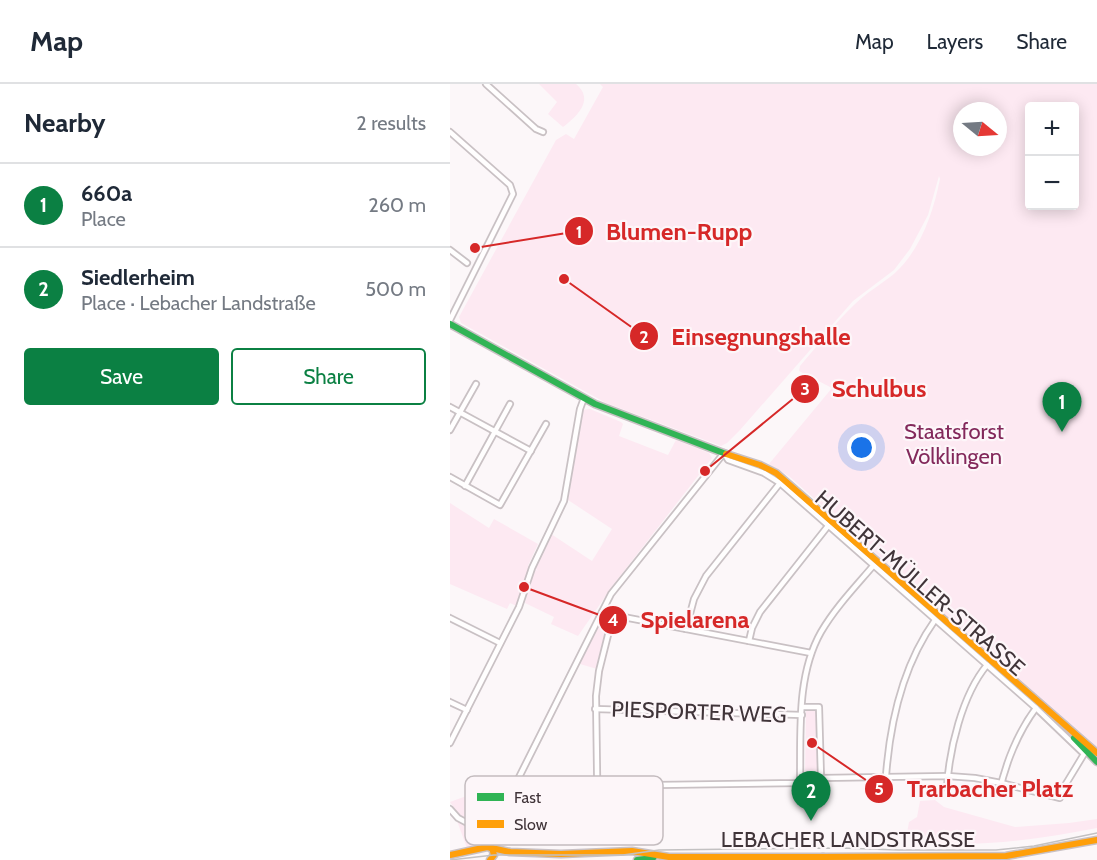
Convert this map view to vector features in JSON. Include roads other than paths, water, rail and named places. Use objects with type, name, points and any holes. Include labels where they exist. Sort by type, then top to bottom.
[{"type":"main road","name":"HUBERT-MÜLLER-STRASSE","points":[[450,322],[584,398],[760,465],[782,478],[1097,753]]},
{"type":"main road","name":"HUBERT-MÜLLER-STRASSE","points":[[1060,722],[1097,762]]},
{"type":"main road","name":"LEBACHER LANDSTRASSE","points":[[450,855],[490,847],[520,852],[598,856],[632,851],[669,857],[1006,856],[1097,840]]},
{"type":"main road","points":[[1019,860],[1097,846]]},
{"type":"main road","points":[[490,847],[494,855],[490,860]]},
{"type":"main road","points":[[637,860],[653,858],[654,855]]},
{"type":"street","points":[[486,84],[536,129],[543,132]]},
{"type":"street","points":[[450,132],[510,185],[513,194],[450,322]]},
{"type":"street","points":[[450,250],[467,263]]},
{"type":"street","points":[[450,430],[476,384]]},
{"type":"street","points":[[450,743],[519,607],[532,568],[564,501],[580,409],[584,398]]},
{"type":"street","points":[[465,486],[510,404]]},
{"type":"street","points":[[450,407],[531,451]]},
{"type":"street","points":[[450,477],[500,505],[546,424]]},
{"type":"street","points":[[520,776],[616,588],[724,453]]},
{"type":"street","name":"HUBERT-MÜLLER-STRASSE","points":[[724,453],[728,460],[764,473],[780,483],[1085,751]]},
{"type":"street","points":[[686,629],[694,599],[706,576],[780,483]]},
{"type":"street","points":[[749,641],[752,628],[760,612],[828,526]]},
{"type":"street","points":[[800,783],[804,682],[812,653],[828,621],[873,566]]},
{"type":"street","points":[[602,612],[812,653]]},
{"type":"street","points":[[596,776],[597,681],[613,615]]},
{"type":"street","points":[[450,618],[500,644]]},
{"type":"street","points":[[886,776],[893,723],[904,681],[935,620]]},
{"type":"street","points":[[947,788],[952,751],[963,712],[981,672],[987,665]]},
{"type":"street","points":[[450,702],[466,710]]},
{"type":"street","points":[[802,706],[819,707],[821,778]]},
{"type":"street","points":[[999,794],[1017,742],[1036,708]]},
{"type":"street","name":"PIESPORTER WEG","points":[[595,709],[802,715]]},
{"type":"street","points":[[663,784],[800,783],[821,778],[948,776],[1001,783],[1060,798],[1085,751]]},
{"type":"street","points":[[450,809],[465,822]]},
{"type":"tram line","points":[[450,860],[494,855],[623,855],[659,850],[841,848],[996,850],[1034,846],[1097,833]]},
{"type":"place","name":"Blumen-Rupp","points":[[475,248]]},
{"type":"place","name":"Einsegnungshalle","points":[[564,279]]},
{"type":"place","name":"660a","points":[[1062,432]]},
{"type":"place","name":"Schulbus","points":[[705,471]]},
{"type":"place","name":"Spielarena","points":[[524,587]]},
{"type":"place","name":"Trarbacher Platz","points":[[812,743]]},
{"type":"place","name":"Siedlerheim","points":[[811,821]]},
{"type":"park label","name":"Staatsforst Völklingen","points":[[954,444]]}]
